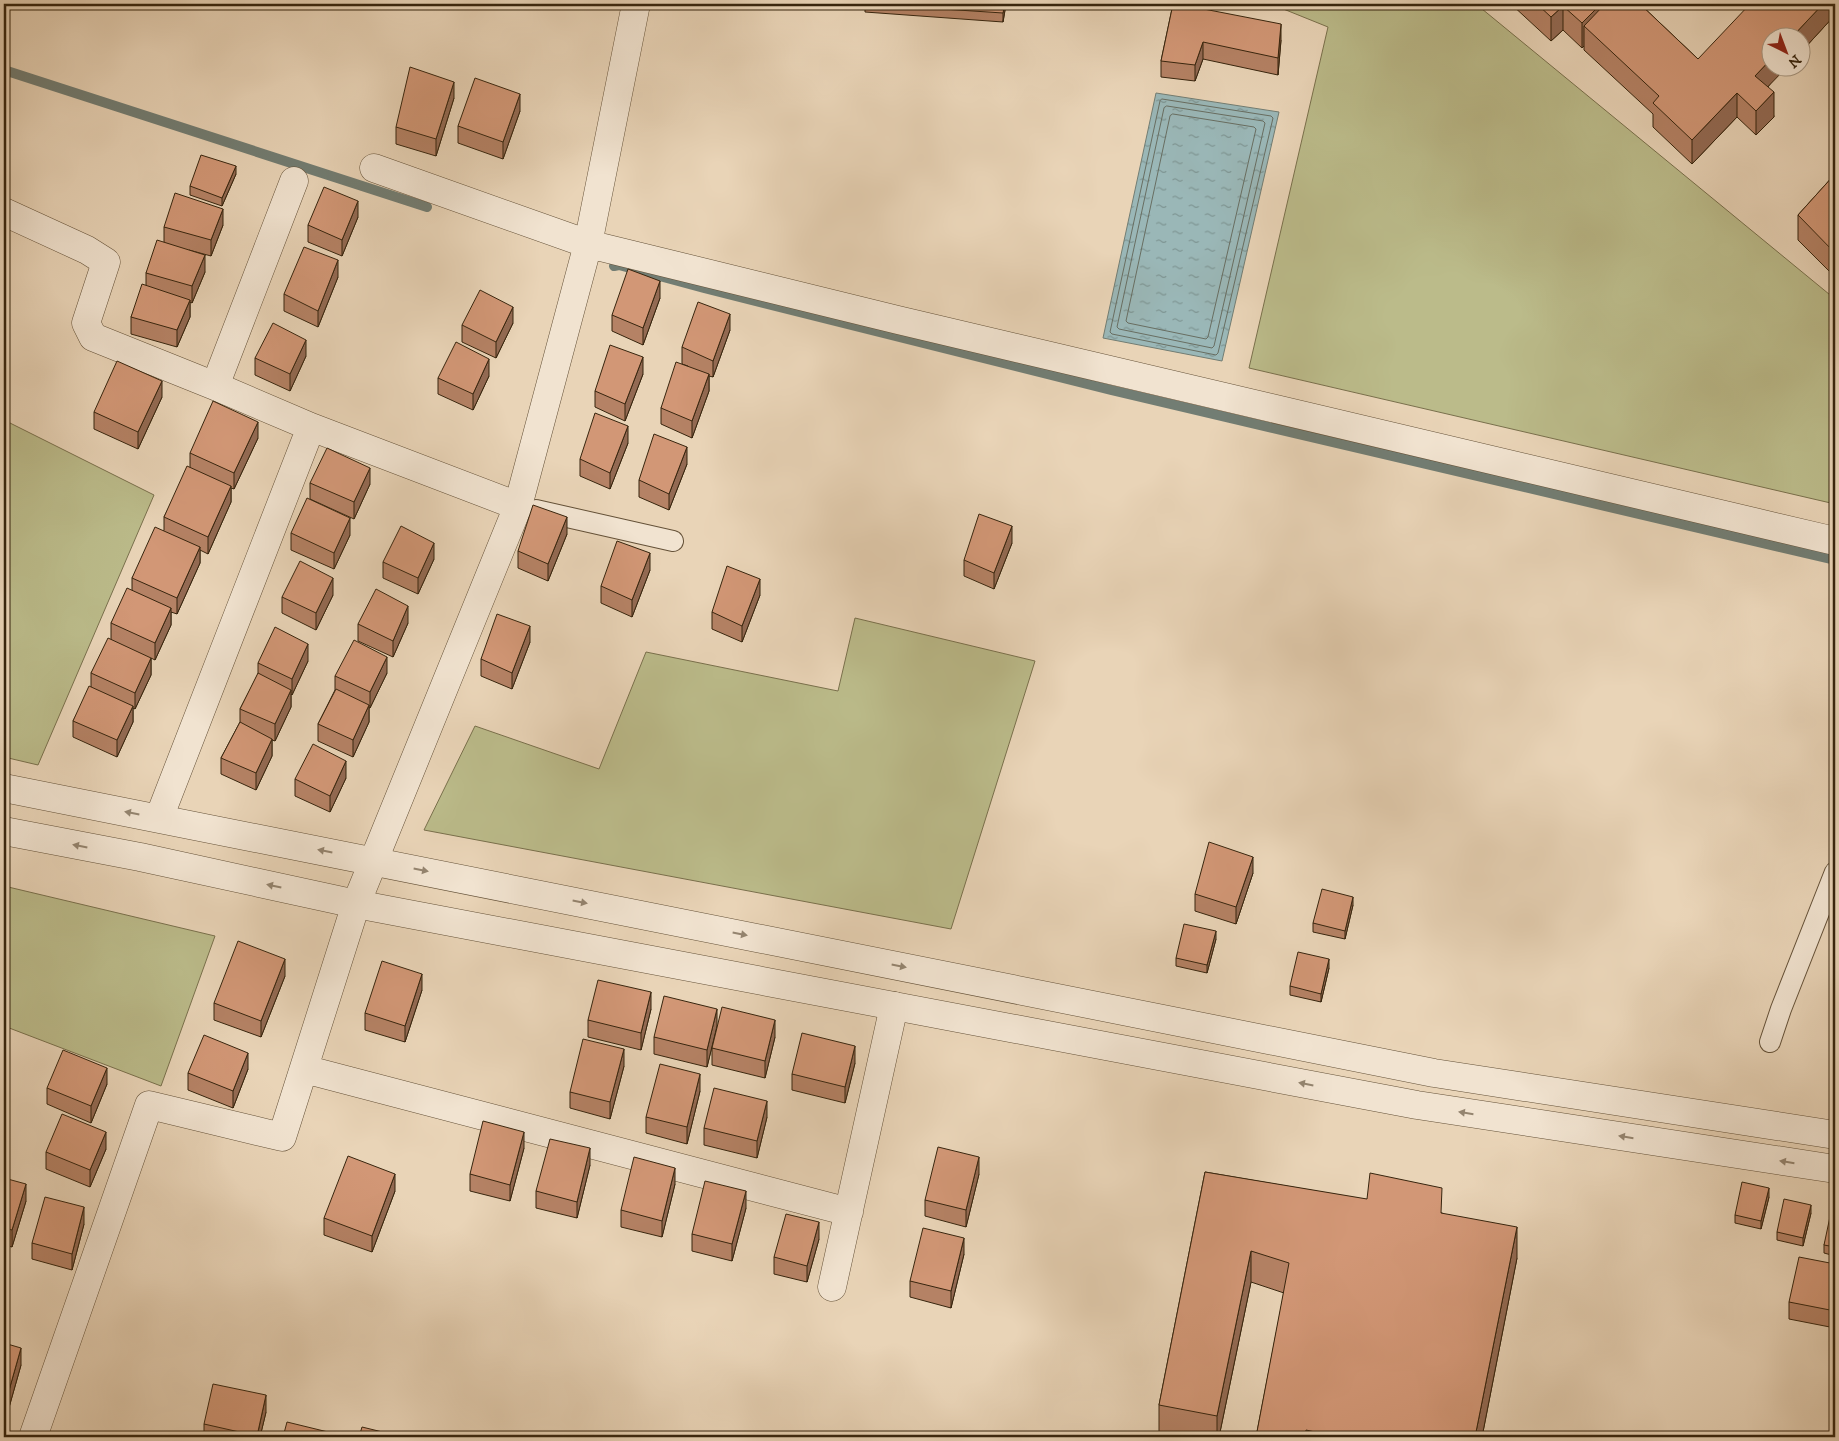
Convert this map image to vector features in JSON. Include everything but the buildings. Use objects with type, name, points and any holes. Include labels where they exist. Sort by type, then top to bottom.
[{"type":"street","points":[[33,1437],[149,1105],[282,1136],[356,904],[518,506],[588,244],[636,4]]},
{"type":"street","points":[[374,168],[588,244],[917,324],[1835,540]]},
{"type":"street","points":[[215,386],[294,181]]},
{"type":"street","points":[[4,212],[87,250],[106,262],[86,323],[94,337],[215,386],[311,428],[518,506]]},
{"type":"street","points":[[159,818],[311,428]]},
{"type":"street","points":[[4,788],[1434,1073],[1835,1135]]},
{"type":"street","points":[[4,831],[140,857],[356,904],[1417,1105],[1835,1169]]},
{"type":"street","points":[[832,1287],[894,1006]]},
{"type":"street","points":[[304,1069],[849,1212]]},
{"type":"lane","points":[[518,506],[673,541]]},
{"type":"lane","points":[[1770,1042],[1780,1009],[1835,872]]},
{"type":"green space","points":[[1271,4],[1476,4],[1835,299],[1835,504],[1249,368],[1328,27]]},
{"type":"green space","points":[[4,420],[154,495],[38,765],[4,757]]},
{"type":"green space","points":[[855,618],[1035,661],[951,929],[424,830],[475,726],[599,769],[646,652],[838,691]]},
{"type":"green space","points":[[4,886],[215,936],[161,1086],[4,1026]]},
{"type":"water","points":[[1156,93],[1279,112],[1222,361],[1103,338]]},
{"type":"waterway","points":[[4,70],[427,207]]},
{"type":"waterway","points":[[614,266],[619,265],[1111,390],[1835,560]]}]
